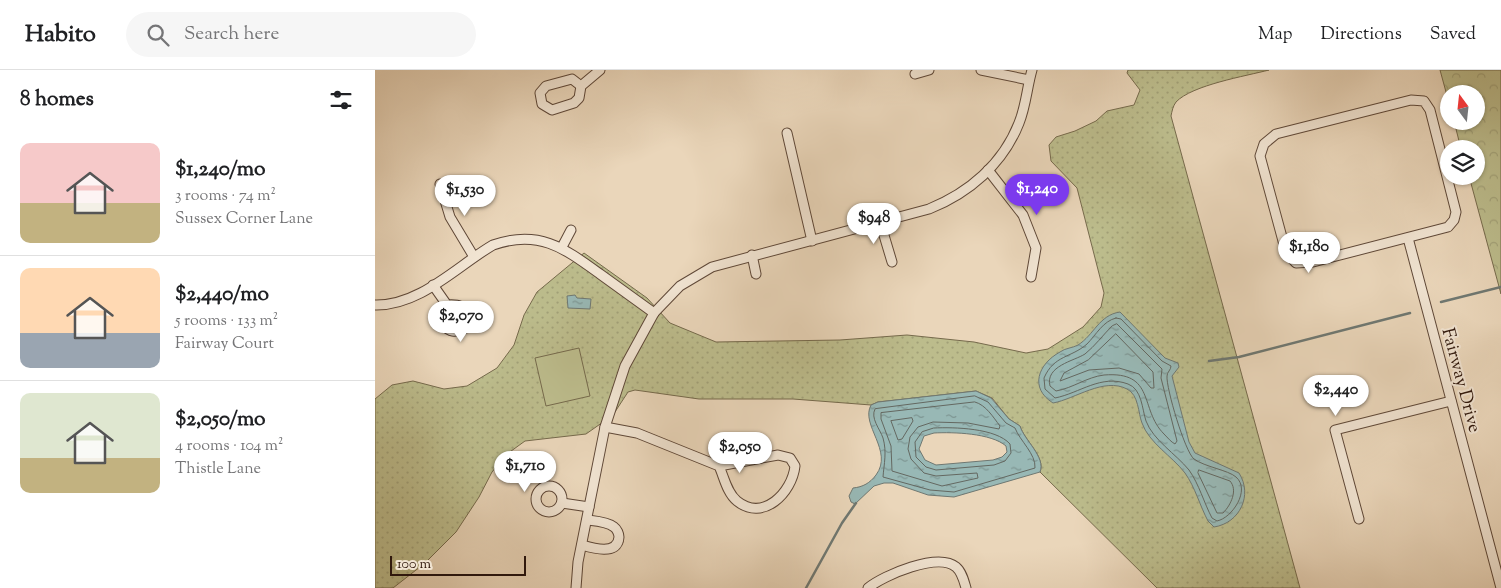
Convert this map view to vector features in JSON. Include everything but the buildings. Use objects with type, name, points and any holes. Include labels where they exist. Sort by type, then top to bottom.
[{"type":"street","points":[[581,86],[572,79],[545,86],[540,93],[542,104],[552,110],[567,107],[579,98],[581,86],[600,70]]},
{"type":"street","points":[[915,74],[929,70]]},
{"type":"street","points":[[981,70],[1029,80]]},
{"type":"street","points":[[576,588],[582,545],[605,427],[625,366],[653,313],[680,286],[712,267],[945,203],[975,183],[989,170],[1012,138],[1020,121],[1033,70]]},
{"type":"street","points":[[1411,100],[1424,101],[1430,110],[1456,212],[1454,220],[1448,227],[1408,238],[1313,262],[1296,263],[1286,252],[1260,156],[1264,144],[1276,134],[1411,100]]},
{"type":"street","points":[[787,133],[812,240]]},
{"type":"street","points":[[989,170],[1023,215],[1036,248],[1031,277]]},
{"type":"street","points":[[440,184],[451,217],[474,257]]},
{"type":"street","points":[[880,222],[892,262]]},
{"type":"street","points":[[562,247],[571,230]]},
{"type":"street","name":"Fairway Drive","points":[[1408,238],[1501,588]]},
{"type":"street","points":[[375,305],[401,302],[433,285],[493,245],[518,239],[545,241],[562,247],[653,313]]},
{"type":"street","points":[[752,255],[756,274]]},
{"type":"street","points":[[433,285],[447,305]]},
{"type":"street","points":[[1359,519],[1335,430],[1451,401]]},
{"type":"street","points":[[605,427],[637,433],[719,466],[778,455],[791,458],[795,466],[793,476],[779,498],[773,504],[761,509],[744,506],[736,500],[731,494],[719,466]]},
{"type":"street","points":[[562,503],[589,507]]},
{"type":"street","points":[[582,545],[606,550],[616,545],[618,541],[618,532],[612,526],[587,520]]},
{"type":"street","points":[[868,588],[891,574],[943,562],[955,566],[960,571],[966,588]]},
{"type":"green space","points":[[1128,70],[1269,70],[1220,82],[1194,91],[1176,102],[1171,116],[1300,588],[1157,588],[1040,472],[1040,460],[1020,426],[1009,419],[992,398],[976,391],[878,402],[871,405],[793,399],[699,399],[635,390],[628,392],[613,415],[586,434],[525,441],[507,454],[492,472],[479,497],[456,532],[425,563],[393,588],[375,588],[375,399],[392,385],[413,381],[444,389],[467,386],[497,368],[514,345],[524,315],[537,292],[584,253],[647,298],[670,323],[716,342],[840,340],[907,335],[974,342],[1026,353],[1048,349],[1083,327],[1101,307],[1104,293],[1077,188],[1051,161],[1049,145],[1056,137],[1096,121],[1107,111],[1134,105],[1140,90],[1127,73]]},
{"type":"green space","points":[[1440,70],[1501,70],[1501,294],[1471,185],[1485,185],[1485,140],[1459,140],[1456,130],[1485,130],[1485,85],[1444,85]]},
{"type":"green space","points":[[579,348],[590,396],[546,406],[535,358]]},
{"type":"water","points":[[575,295],[577,298],[591,299],[590,309],[568,308],[567,296]]},
{"type":"water","points":[[1120,312],[1165,358],[1178,363],[1179,367],[1172,376],[1189,442],[1195,453],[1239,473],[1245,490],[1244,499],[1237,514],[1231,520],[1214,527],[1208,521],[1192,484],[1185,473],[1155,443],[1145,430],[1134,395],[1127,389],[1118,386],[1099,387],[1053,403],[1041,390],[1039,376],[1046,363],[1052,357],[1084,341],[1102,321]]},
{"type":"water","points":[[976,391],[991,398],[1009,419],[1020,426],[1040,460],[1040,472],[954,497],[928,495],[893,483],[884,483],[874,486],[855,504],[851,502],[849,496],[853,488],[863,486],[869,482],[881,466],[879,448],[869,413],[871,405],[878,402]],"holes":[[[934,433],[961,433],[991,438],[1006,446],[1007,452],[1002,457],[993,460],[936,465],[925,460],[919,449],[924,436]]]},
{"type":"waterway","points":[[1441,302],[1501,287]]},
{"type":"waterway","points":[[1209,361],[1239,357],[1410,313]]},
{"type":"waterway","points":[[806,588],[842,523],[856,503]]}]
